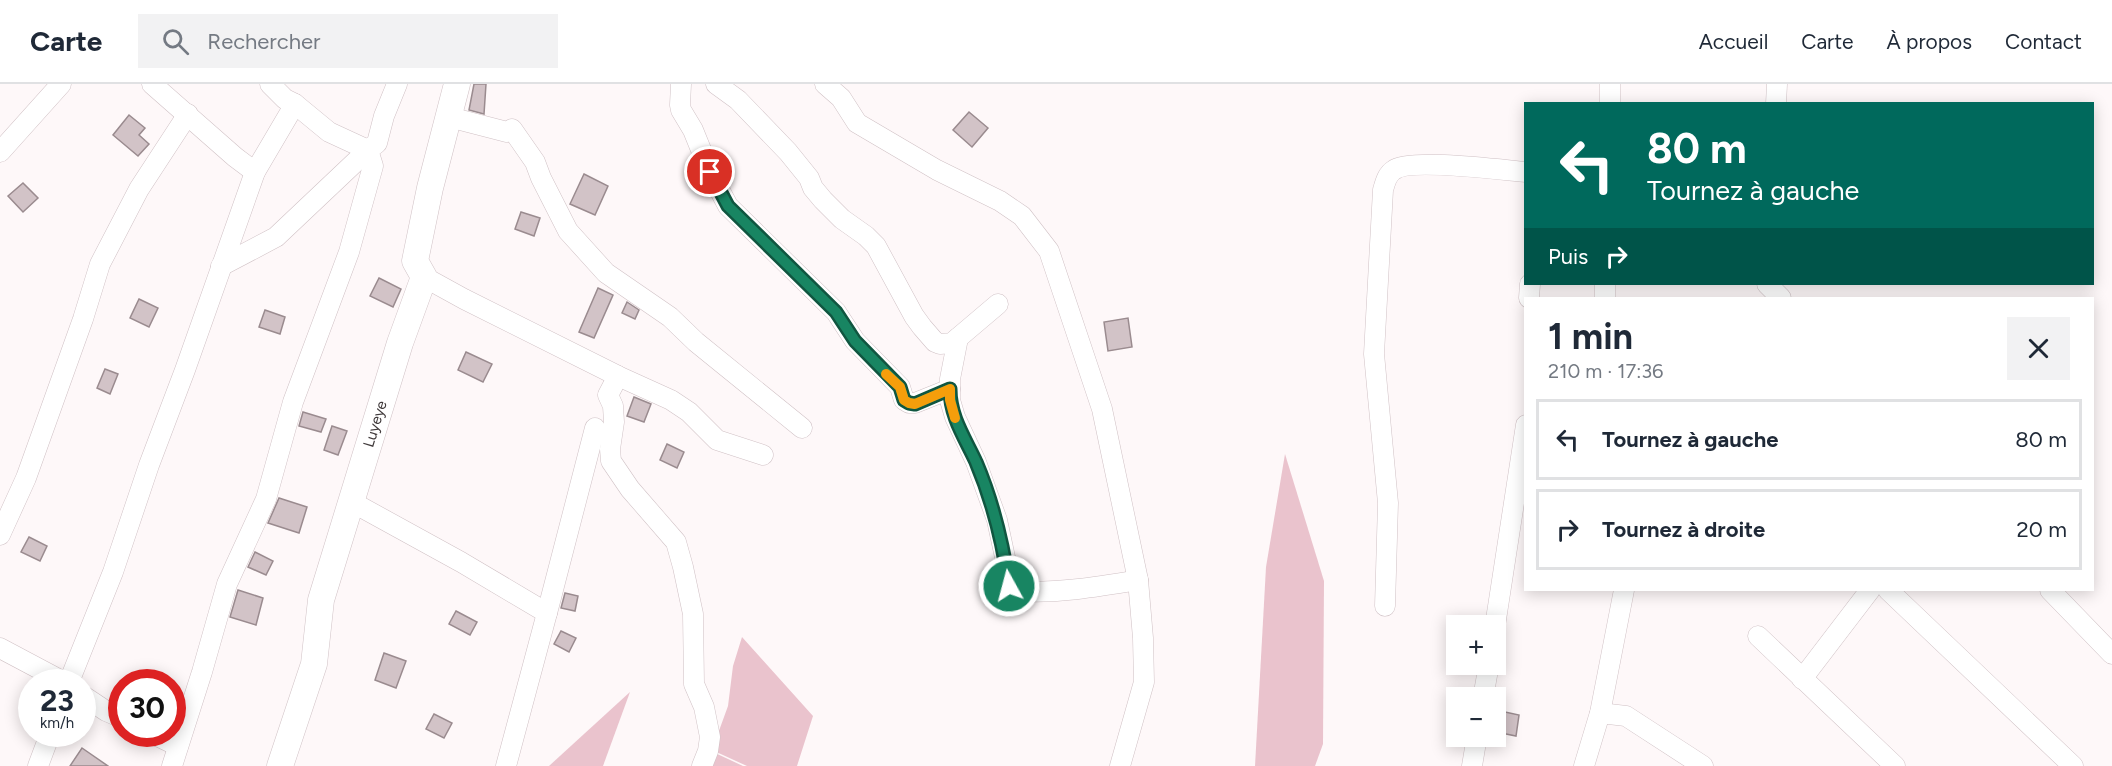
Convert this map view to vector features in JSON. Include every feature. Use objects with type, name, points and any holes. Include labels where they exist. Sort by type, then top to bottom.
[{"type":"street","points":[[0,152],[62,84]]},
{"type":"street","points":[[152,84],[255,172]]},
{"type":"street","points":[[186,721],[227,584],[266,499],[293,402],[349,252],[373,166],[368,150],[329,132],[296,104],[285,99],[270,84]]},
{"type":"street","points":[[221,266],[276,237],[377,143],[384,116],[397,84]]},
{"type":"street","points":[[457,84],[430,188],[415,261],[424,277],[618,376],[671,400],[690,412],[717,440],[763,455]]},
{"type":"street","points":[[681,84],[681,110],[693,130],[710,172],[728,206],[836,312],[855,341],[900,387],[904,400],[915,404],[950,389]]},
{"type":"street","points":[[716,84],[738,100],[788,152],[823,200],[842,219],[876,246],[918,322],[935,342],[949,344],[998,304]]},
{"type":"street","points":[[825,84],[841,98],[857,123],[938,170],[1007,206],[1022,216],[1047,247],[1102,409],[1138,580],[1144,682],[1120,766]]},
{"type":"street","points":[[1610,84],[1610,102]]},
{"type":"street","points":[[1776,102],[1777,84]]},
{"type":"street","points":[[74,669],[113,572],[149,465],[255,172],[296,104]]},
{"type":"street","points":[[0,535],[26,478],[100,264],[139,189],[188,114]]},
{"type":"street","points":[[449,117],[507,132],[512,129],[535,162],[568,231],[606,273],[670,317],[696,342],[802,428]]},
{"type":"street","points":[[1385,606],[1388,503],[1374,354],[1385,182],[1395,168],[1406,165],[1524,172]]},
{"type":"street","name":"Luyeye","points":[[280,766],[314,664],[321,600],[350,501],[400,343],[424,277]]},
{"type":"street","points":[[1767,285],[1780,297]]},
{"type":"street","points":[[958,338],[950,400],[997,520],[1010,589],[1036,592],[1105,586],[1138,580]]},
{"type":"street","points":[[618,376],[608,395],[613,406],[614,422],[610,449],[611,461],[630,489],[677,546],[693,614],[694,684],[704,706],[710,737],[702,766]]},
{"type":"street","points":[[506,766],[595,428]]},
{"type":"street","points":[[1497,615],[1524,439]]},
{"type":"street","points":[[350,501],[461,562],[547,613]]},
{"type":"street","points":[[1584,766],[1600,713],[1624,591]]},
{"type":"street","points":[[1802,679],[1869,591]]},
{"type":"street","points":[[1889,591],[2073,766]]},
{"type":"street","points":[[2051,591],[2112,654]]},
{"type":"street","points":[[1758,636],[1895,766]]},
{"type":"street","points":[[0,648],[40,669]]},
{"type":"street","points":[[1600,713],[1626,716],[1703,766]]},
{"type":"street","points":[[38,766],[45,747]]},
{"type":"street","points":[[172,766],[178,747]]},
{"type":"street","points":[[1472,766],[1475,747]]},
{"type":"shaded area","points":[[1285,454],[1324,581],[1323,744],[1315,766],[1255,766],[1266,567]]},
{"type":"shaded area","points":[[742,637],[813,716],[797,766],[747,766],[712,750],[728,706],[733,666]]},
{"type":"shaded area","points":[[630,692],[603,766],[549,766]]},
{"type":"shaded area","points":[[713,752],[743,766],[706,766]]},
{"type":"building","points":[[474,84],[486,84],[484,114],[469,110]]},
{"type":"building","points":[[969,112],[988,128],[972,147],[953,130]]},
{"type":"building","points":[[129,115],[145,128],[139,135],[149,144],[138,156],[113,135]]},
{"type":"building","points":[[584,174],[608,186],[595,215],[570,204]]},
{"type":"building","points":[[23,183],[38,198],[23,212],[8,196]]},
{"type":"building","points":[[521,212],[540,218],[534,236],[515,229]]},
{"type":"building","points":[[379,278],[401,289],[393,307],[370,296]]},
{"type":"building","points":[[598,288],[613,295],[594,338],[579,332]]},
{"type":"building","points":[[139,299],[158,308],[149,327],[130,318]]},
{"type":"building","points":[[627,302],[639,310],[635,319],[622,313]]},
{"type":"building","points":[[265,310],[285,317],[280,334],[259,327]]},
{"type":"building","points":[[1128,318],[1132,347],[1108,351],[1104,322]]},
{"type":"building","points":[[466,352],[492,364],[483,382],[458,370]]},
{"type":"building","points":[[105,369],[118,374],[110,394],[97,388]]},
{"type":"building","points":[[634,397],[651,404],[644,422],[627,416]]},
{"type":"building","points":[[303,412],[326,419],[321,432],[299,426]]},
{"type":"building","points":[[332,426],[347,431],[338,455],[324,450]]},
{"type":"building","points":[[667,444],[684,452],[677,468],[660,460]]},
{"type":"building","points":[[279,498],[307,507],[299,533],[268,523]]},
{"type":"building","points":[[29,537],[47,546],[40,561],[21,552]]},
{"type":"building","points":[[255,552],[273,561],[266,575],[248,567]]},
{"type":"building","points":[[238,590],[263,598],[256,625],[230,617]]},
{"type":"building","points":[[565,593],[578,596],[575,611],[561,608]]},
{"type":"building","points":[[456,611],[477,622],[470,635],[449,624]]},
{"type":"building","points":[[561,631],[576,638],[569,652],[554,644]]},
{"type":"building","points":[[384,653],[406,661],[396,688],[375,680]]},
{"type":"building","points":[[1506,712],[1519,715],[1516,736],[1506,734]]},
{"type":"building","points":[[434,714],[452,723],[444,738],[426,729]]},
{"type":"building","points":[[82,748],[108,766],[70,766]]},
{"type":"slow traffic","points":[[886,374],[900,387],[904,400],[909,403],[915,404],[950,389],[950,400],[955,418]]},
{"type":"route","points":[[710,172],[728,206],[836,312],[855,341],[900,387],[904,400],[915,404],[950,389],[950,400],[955,417],[976,462],[997,520],[1009,586]]}]
